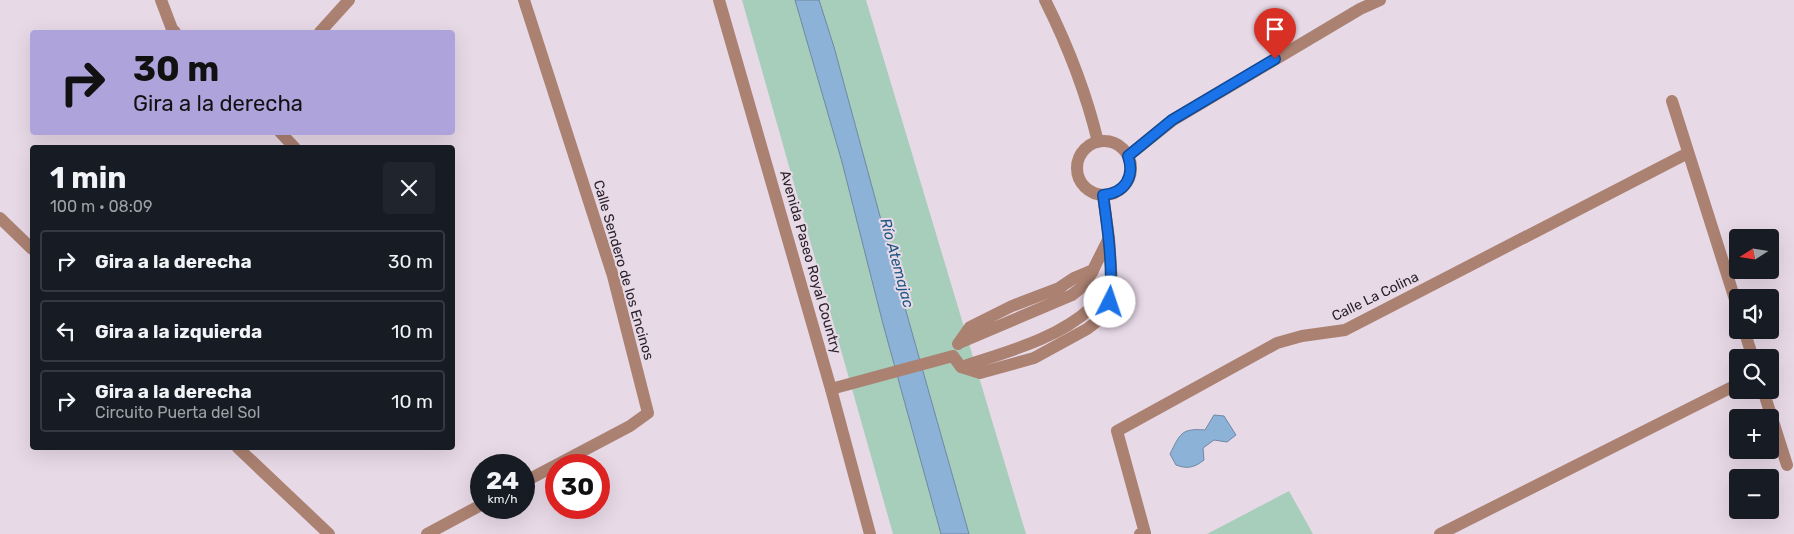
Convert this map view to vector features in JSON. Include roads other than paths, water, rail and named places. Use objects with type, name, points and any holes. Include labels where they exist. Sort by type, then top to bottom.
[{"type":"street","points":[[161,0],[173,30]]},
{"type":"street","points":[[322,30],[349,0]]},
{"type":"street","name":"Calle Sendero de los Encinos","points":[[524,0],[613,276],[648,413],[630,426],[535,476]]},
{"type":"street","name":"Avenida Paseo Royal Country","points":[[719,0],[831,389],[870,534]]},
{"type":"street","points":[[1045,0],[1062,35],[1090,106],[1098,142]]},
{"type":"street","points":[[1128,156],[1172,120],[1357,4],[1380,0]]},
{"type":"street","points":[[1672,101],[1732,289]]},
{"type":"street","points":[[283,135],[292,145]]},
{"type":"street","points":[[1098,142],[1115,144],[1123,149],[1128,156],[1131,165],[1127,183],[1121,190],[1112,194],[1103,195],[1088,190],[1079,177],[1079,160],[1083,152],[1089,146],[1098,142]]},
{"type":"street","name":"Calle La Colina","points":[[1140,534],[1145,532],[1117,431],[1277,343],[1302,336],[1345,330],[1688,153]]},
{"type":"street","points":[[831,389],[953,361],[980,373],[1031,359],[1087,329],[1104,316],[1110,302],[1112,283],[1109,238],[1103,195]]},
{"type":"street","points":[[0,218],[30,247]]},
{"type":"street","points":[[953,361],[958,344],[970,327],[1012,306],[1059,288],[1074,278],[1093,270],[1109,238]]},
{"type":"street","points":[[1440,534],[1729,389]]},
{"type":"street","points":[[1766,399],[1787,465]]},
{"type":"street","points":[[240,450],[329,534]]},
{"type":"street","points":[[427,534],[470,511]]},
{"type":"water","points":[[795,0],[819,0],[834,47],[969,534],[941,534],[883,324],[842,162]]},
{"type":"water","points":[[1214,415],[1224,416],[1236,435],[1227,442],[1214,440],[1203,448],[1204,460],[1197,465],[1184,467],[1176,465],[1170,454],[1179,437],[1186,431],[1205,430]]},
{"type":"water label","name":"Río Atemajac","points":[[897,263]]}]
